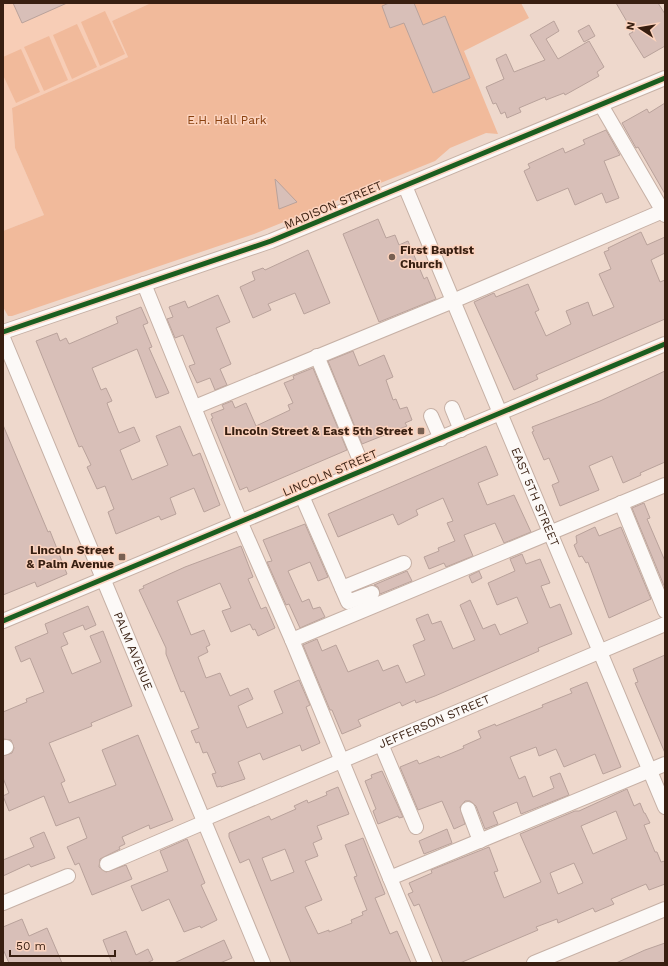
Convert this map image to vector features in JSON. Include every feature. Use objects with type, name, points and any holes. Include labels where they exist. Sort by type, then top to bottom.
[{"type":"street","name":"MADISON STREET","points":[[3,332],[271,241],[665,78]]},
{"type":"street","points":[[195,407],[664,213],[601,104]]},
{"type":"street","name":"EAST 5TH STREET","points":[[405,186],[665,807]]},
{"type":"street","points":[[144,284],[240,521],[292,640],[424,963]]},
{"type":"street","name":"PALM AVENUE","points":[[3,338],[102,578],[205,820],[263,963]]},
{"type":"street","name":"LINCOLN STREET","points":[[3,621],[102,578],[501,414],[665,344]]},
{"type":"street","points":[[317,356],[364,470]]},
{"type":"street","points":[[452,408],[461,430]]},
{"type":"street","points":[[431,416],[441,438]]},
{"type":"street","points":[[292,640],[665,485]]},
{"type":"street","points":[[302,496],[348,602],[372,593]]},
{"type":"street","points":[[622,503],[665,611]]},
{"type":"street","points":[[342,588],[404,563]]},
{"type":"street","name":"JEFFERSON STREET","points":[[107,864],[381,744],[665,624]]},
{"type":"street","points":[[381,744],[416,827]]},
{"type":"street","points":[[390,878],[665,764]]},
{"type":"street","points":[[468,809],[480,841]]},
{"type":"street","points":[[3,903],[68,876]]},
{"type":"street","points":[[534,963],[665,908]]},
{"type":"shaded area","points":[[3,3],[151,3],[112,21],[128,57],[12,108],[15,148],[44,215],[3,231]]},
{"type":"green space","name":"E.H. Hall Park","points":[[151,3],[521,3],[529,18],[464,51],[498,134],[486,133],[450,148],[435,161],[254,234],[12,316],[8,316],[3,307],[3,231],[44,215],[15,148],[12,108],[128,57],[112,21]]},
{"type":"green space","points":[[105,11],[125,54],[100,66],[81,22]]},
{"type":"green space","points":[[77,24],[97,67],[72,79],[53,35]]},
{"type":"green space","points":[[49,36],[68,80],[44,91],[24,47]]},
{"type":"green space","points":[[21,49],[40,92],[16,103],[3,75],[3,57]]},
{"type":"building","points":[[13,3],[67,3],[22,23]]},
{"type":"building","points":[[389,3],[414,3],[423,25],[445,16],[470,78],[433,93],[404,23],[390,28],[382,6]]},
{"type":"building","points":[[616,3],[658,3],[665,14],[665,46],[644,58],[629,34],[633,32]]},
{"type":"building","points":[[554,21],[559,31],[546,39],[558,59],[589,41],[604,67],[597,72],[599,76],[565,95],[564,93],[546,100],[545,97],[519,108],[521,112],[507,118],[505,112],[501,114],[496,103],[493,104],[486,87],[504,79],[496,59],[506,54],[514,72],[545,60],[530,35]]},
{"type":"building","points":[[589,25],[595,36],[584,42],[578,31]]},
{"type":"building","points":[[665,103],[665,194],[638,147],[636,148],[622,123],[647,109],[649,113]]},
{"type":"building","points":[[606,130],[620,155],[604,161],[619,198],[606,203],[602,193],[575,205],[568,188],[537,201],[524,171],[530,168],[528,164],[563,148],[565,153],[585,144],[583,140]]},
{"type":"building","points":[[275,179],[297,202],[279,209]]},
{"type":"building","points":[[378,219],[386,238],[395,235],[399,245],[408,241],[424,279],[427,277],[436,299],[379,322],[343,234]]},
{"type":"building","points":[[641,232],[647,245],[665,237],[665,253],[651,260],[660,282],[665,280],[665,319],[536,375],[538,379],[514,390],[474,302],[494,293],[496,297],[528,284],[539,310],[535,312],[546,336],[571,324],[566,311],[588,302],[593,316],[614,307],[599,274],[611,269],[604,252],[609,250],[608,248]]},
{"type":"building","points":[[308,250],[330,303],[304,314],[295,293],[268,304],[271,310],[253,318],[240,287],[255,280],[252,272],[263,268],[265,270]]},
{"type":"building","points":[[218,295],[230,322],[216,328],[231,364],[220,369],[227,385],[215,390],[210,378],[197,383],[189,366],[195,364],[183,335],[175,338],[167,319],[173,317],[169,307],[185,301],[188,308]]},
{"type":"building","points":[[141,307],[148,323],[143,325],[152,347],[149,348],[169,393],[156,398],[137,349],[92,368],[101,390],[106,388],[112,401],[107,403],[119,433],[134,427],[140,441],[120,450],[132,480],[168,465],[156,436],[180,426],[193,456],[200,453],[220,505],[204,512],[194,488],[170,498],[176,514],[161,520],[159,516],[116,534],[108,512],[114,509],[105,486],[97,489],[87,467],[91,465],[82,446],[79,447],[36,341],[57,333],[60,341],[66,338],[69,344],[118,323],[116,317]]},
{"type":"building","points":[[353,351],[359,366],[384,355],[393,377],[386,380],[393,400],[396,399],[400,409],[407,407],[412,420],[405,423],[407,426],[362,444],[328,361]]},
{"type":"building","points":[[313,368],[347,450],[249,492],[247,487],[240,490],[211,419],[213,418],[211,414],[224,409],[222,405],[232,401],[235,408],[246,403],[256,426],[290,410],[288,405],[293,403],[284,383],[294,379],[293,376]]},
{"type":"building","points":[[665,371],[665,462],[640,473],[641,475],[623,483],[612,456],[589,466],[599,490],[560,506],[552,485],[559,482],[549,458],[544,460],[532,432],[534,431],[532,427],[600,401]]},
{"type":"building","points":[[3,425],[48,532],[50,531],[67,574],[37,587],[35,582],[3,595]]},
{"type":"building","points":[[486,446],[498,475],[478,483],[487,505],[514,495],[531,532],[504,543],[495,523],[464,535],[473,556],[446,567],[444,563],[429,569],[424,557],[439,551],[438,548],[455,541],[447,523],[453,521],[443,498],[416,510],[418,515],[398,525],[393,514],[338,537],[328,514]]},
{"type":"building","points":[[644,503],[650,518],[647,519],[665,561],[665,588],[632,508]]},
{"type":"building","points":[[305,524],[328,577],[318,581],[310,562],[288,571],[302,602],[309,599],[313,609],[320,607],[325,617],[300,628],[289,604],[286,605],[267,562],[272,561],[263,540]]},
{"type":"building","points":[[595,527],[599,536],[621,527],[651,599],[609,618],[588,562],[586,563],[582,556],[579,557],[574,545],[577,543],[576,536]]},
{"type":"building","points":[[241,546],[253,577],[248,579],[261,609],[266,607],[275,628],[258,636],[255,629],[253,630],[250,624],[231,632],[222,611],[231,608],[220,583],[177,601],[191,635],[204,630],[210,645],[206,647],[208,652],[198,657],[206,678],[220,673],[230,696],[248,688],[253,699],[238,706],[247,728],[283,713],[274,691],[299,680],[310,705],[306,707],[320,743],[302,751],[300,745],[263,760],[260,753],[238,762],[245,779],[217,787],[212,774],[216,773],[207,752],[203,753],[199,742],[196,743],[191,731],[199,728],[184,691],[181,692],[166,654],[166,648],[139,590],[144,588],[143,586],[185,567]]},
{"type":"building","points":[[522,554],[526,564],[540,559],[550,583],[541,586],[550,608],[560,604],[572,634],[538,648],[539,651],[435,696],[416,703],[415,700],[402,706],[400,702],[358,720],[361,726],[342,734],[332,710],[330,710],[303,645],[317,639],[322,651],[336,645],[348,672],[378,660],[383,671],[398,665],[406,683],[425,675],[413,645],[425,640],[416,619],[428,614],[432,624],[441,621],[453,649],[475,640],[460,605],[470,600],[483,629],[495,624],[500,635],[528,623],[517,597],[497,605],[488,583],[515,571],[510,559]]},
{"type":"building","points":[[407,571],[412,581],[380,594],[378,587],[374,585]]},
{"type":"building","points":[[479,571],[482,578],[472,583],[469,576]]},
{"type":"building","points":[[88,606],[96,625],[85,630],[83,625],[63,633],[68,644],[61,647],[72,674],[101,662],[90,636],[103,631],[132,706],[91,723],[92,726],[49,743],[65,781],[61,783],[69,803],[116,785],[102,750],[138,735],[173,820],[150,829],[149,825],[122,837],[125,844],[119,847],[120,849],[100,859],[99,867],[106,872],[126,865],[132,879],[92,895],[79,863],[75,865],[67,847],[87,838],[79,817],[56,826],[44,796],[9,811],[3,796],[9,793],[3,778],[3,756],[12,753],[14,748],[11,740],[3,739],[3,712],[27,702],[26,699],[44,692],[30,658],[21,662],[15,647],[48,633],[45,624]]},
{"type":"building","points":[[665,655],[665,753],[635,683],[638,682],[633,669]]},
{"type":"building","points":[[587,682],[621,767],[603,774],[595,754],[564,767],[556,749],[539,756],[536,747],[510,757],[519,779],[525,776],[533,797],[554,788],[550,777],[560,773],[569,795],[521,814],[517,802],[493,812],[498,824],[485,829],[476,806],[470,801],[465,801],[460,807],[465,824],[454,829],[442,801],[418,810],[400,767],[417,760],[419,764],[439,756],[440,758],[464,748],[463,746],[481,738],[478,731],[495,724],[496,726],[543,707],[542,705],[572,693],[570,689]]},
{"type":"building","points":[[382,771],[403,817],[399,818],[398,816],[378,824],[373,811],[376,809],[365,781],[372,778],[371,775]]},
{"type":"building","points":[[338,787],[349,814],[317,826],[322,839],[313,843],[318,856],[305,861],[322,900],[305,907],[318,934],[329,930],[329,932],[352,923],[351,920],[363,915],[362,912],[367,910],[354,877],[357,876],[345,845],[363,838],[385,894],[375,898],[390,934],[397,931],[411,963],[291,963],[249,859],[240,863],[229,837],[229,833],[269,816],[271,820],[296,809],[294,806],[307,800],[308,803],[327,795],[326,792]],"holes":[[[285,849],[294,872],[271,881],[262,858]]]},
{"type":"building","points":[[627,789],[634,806],[640,803],[650,823],[644,825],[655,852],[657,852],[661,862],[665,861],[665,884],[649,890],[646,884],[611,899],[614,904],[595,912],[593,908],[558,923],[557,919],[536,927],[538,930],[460,963],[443,963],[419,904],[414,906],[408,894],[413,892],[409,883],[432,873],[431,870],[489,847],[498,871],[494,872],[504,898],[541,882],[520,834],[575,811],[579,811]],"holes":[[[616,811],[627,839],[593,854],[581,826]],[[574,863],[583,883],[558,894],[550,873]]]},
{"type":"building","points":[[447,829],[452,843],[424,854],[419,841]]},
{"type":"building","points":[[44,832],[55,858],[31,867],[29,864],[3,876],[3,860],[34,847],[30,838]]},
{"type":"building","points":[[187,839],[205,883],[201,885],[217,920],[201,928],[200,926],[184,932],[169,899],[142,911],[131,886],[168,871],[160,851]]},
{"type":"building","points":[[22,919],[29,936],[47,928],[62,963],[9,963],[3,949],[3,927]]},
{"type":"building","points":[[126,931],[136,955],[148,949],[153,960],[147,963],[112,963],[103,940]]},
{"type":"building","points":[[224,940],[232,958],[220,963],[174,963]]},
{"type":"building","points":[[665,943],[665,963],[616,963],[645,950]]},
{"type":"cycle path","points":[[3,332],[271,241],[665,78]]},
{"type":"cycle path","points":[[3,621],[665,344]]},
{"type":"place","name":"First Baptist Church","points":[[392,257]]},
{"type":"place","name":"Lincoln Street & East 5th Street","points":[[421,431]]},
{"type":"place","name":"Lincoln Street & Palm Avenue","points":[[122,557]]}]
